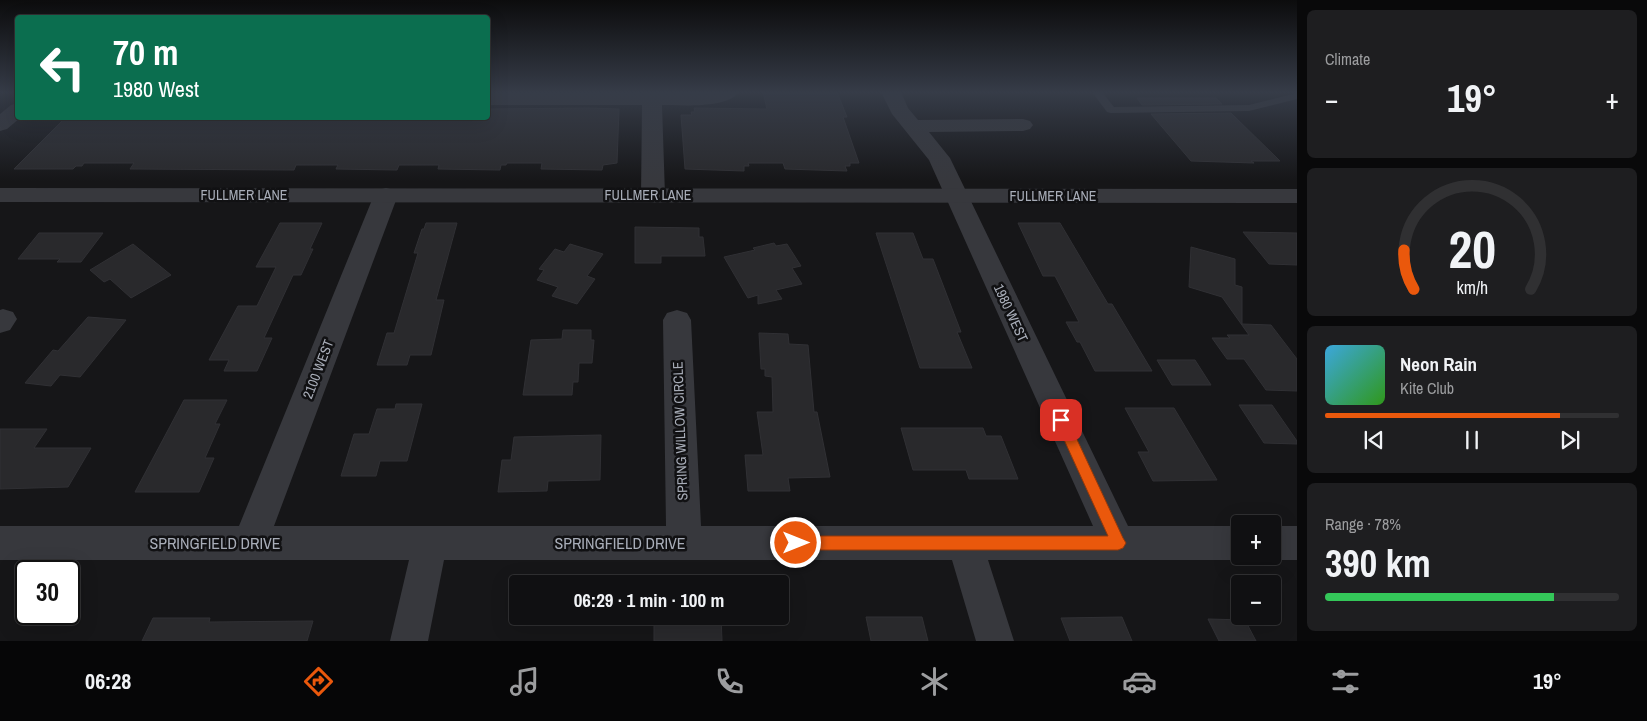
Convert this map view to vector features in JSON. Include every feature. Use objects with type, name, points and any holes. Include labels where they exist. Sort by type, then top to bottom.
[{"type":"street","points":[[652,122],[653,196]]},
{"type":"street","name":"1980 WEST","points":[[909,122],[939,158],[1118,543]]},
{"type":"street","points":[[912,126],[1023,125]]},
{"type":"street","name":"FULLMER LANE","points":[[0,195],[1297,196]]},
{"type":"street","name":"2100 WEST","points":[[250,543],[386,196]]},
{"type":"street","name":"SPRING WILLOW CIRCLE","points":[[677,320],[684,543]]},
{"type":"street","name":"SPRINGFIELD DRIVE","points":[[0,543],[1231,543]]},
{"type":"street","points":[[409,641],[430,543]]},
{"type":"street","points":[[965,543],[995,641]]},
{"type":"street","points":[[1281,543],[1297,543]]},
{"type":"building","points":[[61,122],[619,122],[617,163],[603,165],[602,170],[541,169],[542,163],[507,163],[506,165],[501,165],[500,170],[438,169],[439,165],[399,165],[397,170],[336,169],[338,165],[296,165],[294,170],[130,169],[134,163],[84,163],[82,166],[76,166],[73,169],[14,169]]},
{"type":"building","points":[[682,122],[845,122],[859,163],[850,163],[850,166],[845,166],[847,171],[785,169],[783,163],[748,163],[749,166],[744,166],[744,171],[685,169]]},
{"type":"building","points":[[1158,122],[1240,122],[1280,161],[1251,161],[1254,163],[1191,161]]},
{"type":"building","points":[[280,223],[322,223],[301,275],[293,275],[264,338],[272,338],[257,371],[224,371],[229,360],[209,360],[238,306],[257,306],[276,267],[256,267]]},
{"type":"building","points":[[426,223],[457,223],[436,300],[444,300],[431,355],[410,355],[407,365],[377,365],[387,333],[394,333],[418,253],[414,253]]},
{"type":"building","points":[[1018,223],[1060,223],[1108,304],[1112,304],[1152,371],[1095,371],[1080,342],[1077,342],[1066,322],[1079,322],[1055,276],[1043,276]]},
{"type":"building","points":[[635,227],[699,228],[699,237],[703,237],[705,256],[661,256],[661,263],[635,263]]},
{"type":"building","points":[[1243,232],[1297,233],[1297,265],[1269,264]]},
{"type":"building","points":[[39,233],[103,233],[81,262],[57,262],[60,259],[18,259]]},
{"type":"building","points":[[876,233],[913,233],[923,259],[933,259],[961,332],[957,332],[972,368],[920,368]]},
{"type":"building","points":[[774,243],[776,246],[787,244],[801,266],[792,268],[802,284],[776,290],[782,299],[758,304],[758,295],[748,298],[724,257],[755,250],[753,248]]},
{"type":"building","points":[[133,244],[171,275],[131,298],[110,279],[104,282],[90,270]]},
{"type":"building","points":[[570,244],[603,254],[587,276],[595,279],[577,304],[552,296],[558,287],[537,280],[544,270],[539,269],[555,249],[564,252]]},
{"type":"building","points":[[1191,247],[1235,259],[1235,285],[1242,287],[1242,324],[1271,325],[1297,359],[1297,391],[1266,390],[1244,359],[1227,359],[1212,338],[1230,338],[1227,335],[1249,335],[1222,297],[1189,287]]},
{"type":"building","points":[[88,317],[126,320],[80,377],[60,375],[51,386],[25,383],[53,350],[58,351]]},
{"type":"building","points":[[563,330],[591,330],[591,340],[594,340],[592,363],[579,363],[578,382],[573,382],[572,395],[523,395],[531,340],[562,339]]},
{"type":"building","points":[[759,333],[788,334],[789,344],[808,345],[814,412],[817,412],[830,477],[788,478],[790,491],[748,491],[745,455],[763,455],[757,412],[773,412],[772,377],[765,376],[765,369],[761,369]]},
{"type":"building","points":[[1157,360],[1195,360],[1211,385],[1172,385]]},
{"type":"building","points":[[184,400],[227,400],[215,424],[220,424],[205,458],[214,458],[199,492],[135,492]]},
{"type":"building","points":[[396,404],[422,404],[407,461],[380,461],[376,476],[341,476],[354,434],[369,434],[377,409],[395,409]]},
{"type":"building","points":[[1239,405],[1272,405],[1297,441],[1297,444],[1264,443]]},
{"type":"building","points":[[1125,408],[1174,408],[1217,480],[1153,481],[1138,452],[1149,452]]},
{"type":"building","points":[[901,428],[983,428],[986,436],[1001,436],[1018,479],[969,479],[966,470],[913,470]]},
{"type":"building","points":[[0,429],[47,429],[34,448],[91,448],[68,487],[0,489]]},
{"type":"building","points":[[601,435],[600,480],[548,481],[547,491],[498,492],[502,460],[511,460],[514,437]]},
{"type":"building","points":[[866,617],[922,617],[928,641],[871,641]]},
{"type":"building","points":[[1122,617],[1132,641],[1070,641],[1061,618]]},
{"type":"building","points":[[153,618],[210,618],[209,622],[313,621],[307,641],[142,641]]},
{"type":"building","points":[[1208,619],[1231,620],[1231,625],[1248,625],[1256,641],[1219,641]]},
{"type":"building","points":[[654,625],[721,625],[722,641],[654,641]]},
{"type":"route","points":[[796,543],[1118,543],[1061,420]]}]
